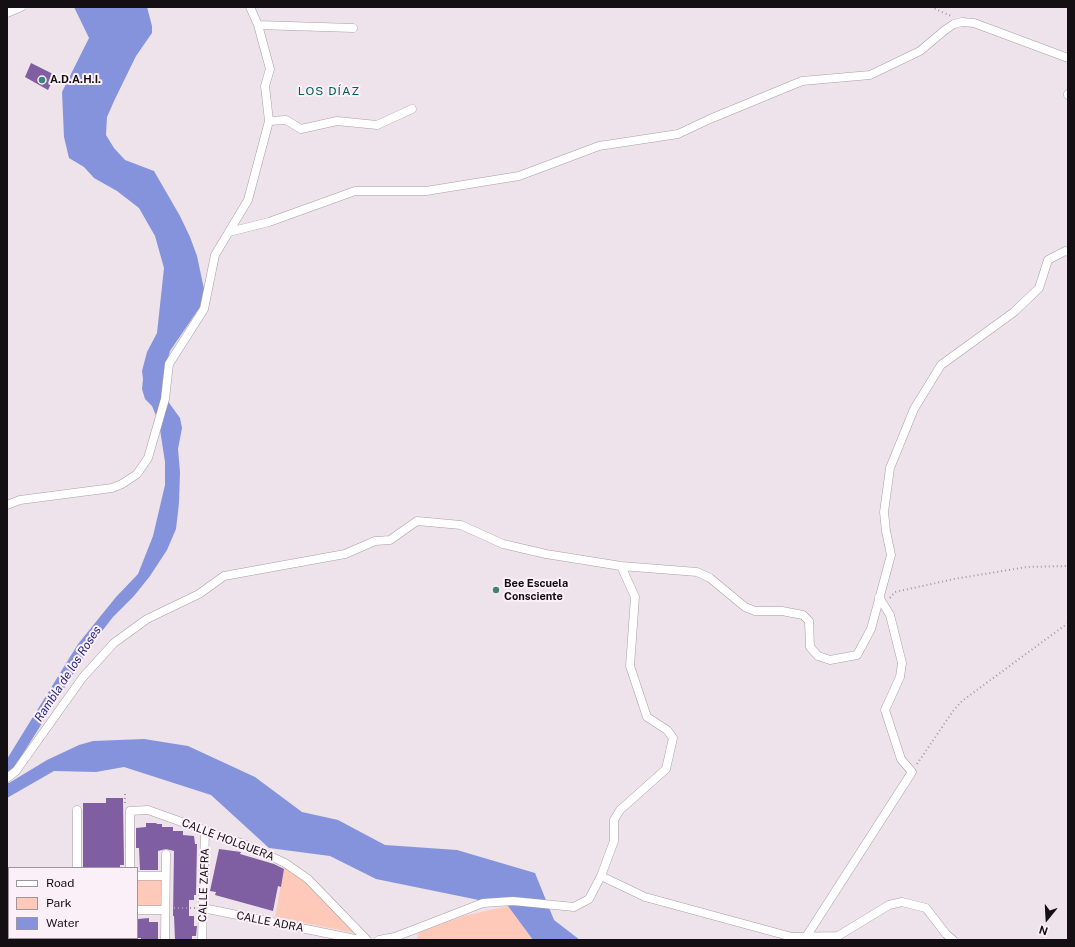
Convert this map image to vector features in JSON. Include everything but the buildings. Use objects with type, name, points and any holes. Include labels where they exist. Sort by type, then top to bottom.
[{"type":"street","points":[[7,13],[21,7]]},
{"type":"street","points":[[7,506],[20,500],[112,488],[130,480],[146,462],[165,399],[169,364],[204,309],[215,255],[248,200],[269,120],[265,86],[270,69],[258,25],[250,7]]},
{"type":"street","points":[[229,232],[269,222],[355,191],[426,191],[519,176],[599,146],[678,134],[710,119],[802,81],[870,75],[920,51],[945,30],[954,24],[962,22],[974,23],[1068,58]]},
{"type":"street","points":[[258,25],[353,28]]},
{"type":"street","points":[[269,120],[286,120],[301,129],[337,121],[376,125],[412,109]]},
{"type":"street","points":[[7,778],[16,771],[83,677],[114,643],[147,619],[199,594],[224,576],[345,554],[375,541],[390,540],[417,521],[461,525],[503,544],[546,554],[621,566],[697,572],[710,578],[745,607],[755,611],[782,611],[803,615],[809,621],[810,646],[818,656],[830,660],[857,655],[871,630],[891,555],[884,512],[890,468],[914,408],[941,365],[1014,312],[1039,288],[1048,260],[1065,251],[1068,252]]},
{"type":"street","points":[[379,940],[402,935],[483,903],[513,900],[574,907],[588,900],[601,876],[614,841],[614,820],[620,810],[666,769],[673,738],[667,730],[647,717],[630,666],[635,597],[621,566]]},
{"type":"street","points":[[806,937],[912,772],[901,759],[885,710],[900,677],[902,663],[890,614],[879,598]]},
{"type":"street","points":[[77,810],[77,867]]},
{"type":"street","name":"CALLE HOLGUERA","points":[[130,867],[130,811],[148,810],[205,830],[275,858],[295,869],[308,879],[368,940]]},
{"type":"street","name":"CALLE ZAFRA","points":[[202,940],[201,908],[205,830]]},
{"type":"street","points":[[165,940],[166,854]]},
{"type":"street","points":[[138,876],[165,876]]},
{"type":"street","points":[[601,876],[645,897],[792,937],[838,936],[889,905],[902,902],[926,908],[946,934],[953,940]]},
{"type":"street","name":"CALLE ADRA","points":[[201,908],[326,937],[360,940]]},
{"type":"street","points":[[138,910],[165,909]]},
{"type":"path","points":[[930,7],[943,11],[962,22]]},
{"type":"path","points":[[884,606],[894,592],[1027,567],[1068,566]]},
{"type":"path","points":[[912,772],[953,711],[962,701],[1068,623]]},
{"type":"path","points":[[165,909],[201,908]]},
{"type":"green space","points":[[285,863],[364,935],[275,917]]},
{"type":"green space","points":[[138,876],[165,876],[165,910],[138,910]]},
{"type":"green space","points":[[508,906],[533,940],[417,940],[418,933],[463,916]]},
{"type":"water","name":"Rambla de los Roses","points":[[74,7],[147,7],[152,26],[152,33],[136,56],[115,99],[107,117],[106,135],[114,148],[125,160],[154,171],[180,216],[190,237],[197,256],[204,289],[200,307],[170,351],[163,378],[162,393],[180,418],[182,428],[178,449],[180,472],[176,529],[167,550],[150,576],[134,596],[113,617],[92,644],[7,779],[7,759],[78,644],[116,597],[138,574],[153,536],[165,485],[165,462],[159,423],[152,406],[145,399],[142,389],[142,371],[147,352],[157,333],[164,268],[155,236],[139,208],[117,191],[94,178],[84,167],[69,158],[64,137],[62,92],[89,38]]},
{"type":"water","points":[[144,739],[188,746],[255,777],[302,812],[338,820],[385,845],[457,850],[535,873],[554,920],[580,940],[533,940],[508,906],[376,879],[330,856],[269,848],[211,795],[124,767],[96,772],[54,771],[7,798],[7,782],[9,783],[47,760],[79,745],[93,741]]},
{"type":"place","name":"A.D.A.H.I.","points":[[42,80]]},
{"type":"place","name":"Bee Escuela Consciente","points":[[496,590]]},
{"type":"district","name":"LOS DÍAZ","points":[[329,91]]}]
